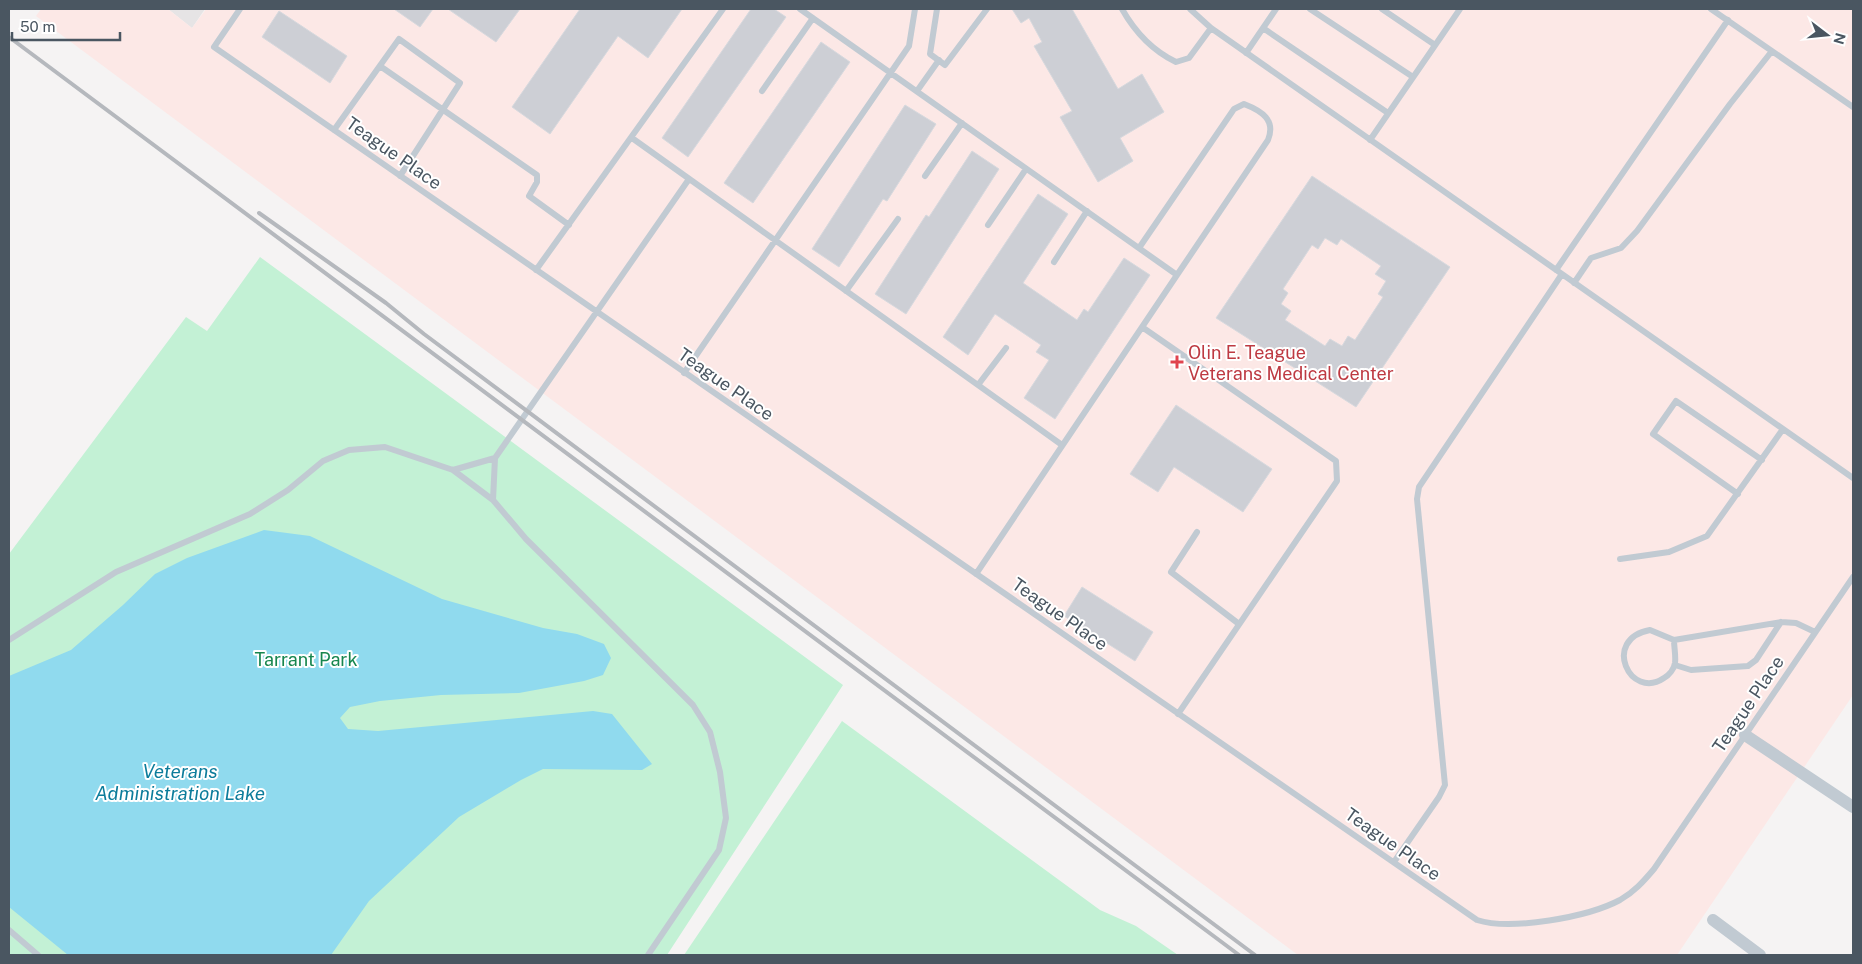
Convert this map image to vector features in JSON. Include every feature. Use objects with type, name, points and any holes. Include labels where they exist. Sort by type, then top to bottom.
[{"type":"street","points":[[1745,735],[1853,807]]},
{"type":"street","points":[[1713,920],[1760,955]]},
{"type":"lane","name":"Teague Place","points":[[240,9],[214,47],[1477,920],[1491,925],[1512,926],[1598,909],[1620,900],[1638,888],[1654,869],[1853,577]]},
{"type":"lane","points":[[536,270],[723,9]]},
{"type":"lane","points":[[800,9],[1177,275]]},
{"type":"lane","points":[[684,372],[909,46],[915,9]]},
{"type":"lane","points":[[937,9],[930,54],[945,65],[987,9]]},
{"type":"lane","points":[[1122,9],[1132,27],[1157,53],[1176,62],[1189,58],[1211,28]]},
{"type":"lane","points":[[1190,9],[1211,28],[1246,53],[1853,478]]},
{"type":"lane","points":[[1246,53],[1276,9]]},
{"type":"lane","points":[[1310,9],[1413,77]]},
{"type":"lane","points":[[1382,9],[1435,45]]},
{"type":"lane","points":[[1370,140],[1458,9]]},
{"type":"lane","points":[[1711,9],[1853,107]]},
{"type":"lane","points":[[762,91],[813,18]]},
{"type":"lane","points":[[1394,862],[1439,797],[1445,785],[1417,499],[1419,487],[1559,272],[1728,20]]},
{"type":"lane","points":[[1263,28],[1388,113]]},
{"type":"lane","points":[[334,130],[399,39],[460,83],[400,176]]},
{"type":"lane","points":[[1574,283],[1591,258],[1620,248],[1636,232],[1730,104],[1772,51]]},
{"type":"lane","points":[[917,91],[939,60]]},
{"type":"lane","points":[[380,66],[537,175],[537,182],[529,196],[569,225]]},
{"type":"lane","points":[[976,574],[1268,140],[1272,127],[1269,120],[1244,104],[1234,109],[1139,248]]},
{"type":"lane","points":[[925,176],[962,123]]},
{"type":"lane","points":[[632,138],[1062,445]]},
{"type":"lane","points":[[988,225],[1026,169]]},
{"type":"lane","points":[[493,500],[495,458],[689,179]]},
{"type":"lane","points":[[1054,262],[1087,212]]},
{"type":"lane","points":[[846,291],[898,219]]},
{"type":"lane","points":[[1142,327],[1336,461],[1337,481],[1178,714]]},
{"type":"lane","points":[[978,384],[1006,348]]},
{"type":"lane","points":[[1738,494],[1653,434],[1676,401],[1762,460]]},
{"type":"lane","points":[[1620,559],[1669,552],[1707,536],[1783,429]]},
{"type":"lane","points":[[9,640],[116,572],[250,514],[288,490],[323,461],[349,450],[385,447],[453,470],[493,500],[526,540],[693,705],[710,732],[720,772],[726,818],[719,850],[648,955]]},
{"type":"lane","points":[[453,470],[495,458]]},
{"type":"lane","points":[[1197,532],[1171,572],[1240,624]]},
{"type":"lane","points":[[1674,640],[1675,665],[1662,680],[1645,683],[1630,674],[1624,658],[1628,642],[1642,632],[1658,632],[1674,640],[1781,622],[1796,623],[1816,632]]},
{"type":"lane","points":[[1675,665],[1691,670],[1748,666],[1756,660],[1781,622]]},
{"type":"lane","points":[[9,930],[38,955]]},
{"type":"shaded area","name":"Olin E. Teague Veterans Medical Center","points":[[41,9],[168,9],[192,28],[206,9],[1853,9],[1853,695],[1677,955],[1298,955],[36,16]]},
{"type":"shaded area","points":[[168,9],[205,9],[192,28]]},
{"type":"green space","name":"Tarrant Park","points":[[260,257],[843,685],[667,955],[9,955],[9,554],[186,317],[207,331]]},
{"type":"green space","points":[[842,721],[1100,910],[1136,926],[1178,955],[684,955]]},
{"type":"water","name":"Veterans Administration Lake","points":[[264,530],[310,536],[442,599],[543,628],[577,634],[604,644],[611,658],[603,675],[584,681],[519,693],[441,695],[380,701],[350,707],[340,718],[348,729],[378,731],[593,711],[612,714],[652,764],[642,770],[543,769],[521,780],[459,817],[369,901],[331,955],[68,955],[9,907],[9,676],[71,650],[123,605],[155,574],[187,558]]},
{"type":"building","points":[[394,9],[433,9],[420,27]]},
{"type":"building","points":[[448,9],[520,9],[496,42]]},
{"type":"building","points":[[580,9],[682,9],[648,58],[618,36],[550,134],[512,107]]},
{"type":"building","points":[[751,9],[774,9],[786,17],[688,157],[662,138]]},
{"type":"building","points":[[1012,9],[1072,9],[1118,89],[1142,74],[1164,112],[1120,138],[1133,161],[1098,182],[1060,117],[1072,111],[1034,46],[1042,42],[1029,18],[1021,23]]},
{"type":"building","points":[[279,11],[347,56],[330,83],[262,37]]},
{"type":"building","points":[[821,42],[850,62],[753,203],[724,183]]},
{"type":"building","points":[[905,105],[936,124],[887,201],[883,199],[839,267],[812,249]]},
{"type":"building","points":[[972,151],[999,169],[906,314],[875,294],[926,215],[929,217]]},
{"type":"building","points":[[1312,176],[1450,267],[1356,407],[1216,318]],"holes":[[[1325,238],[1337,245],[1341,239],[1381,266],[1375,274],[1386,281],[1378,294],[1383,297],[1355,340],[1348,336],[1342,346],[1330,339],[1325,346],[1285,320],[1291,311],[1281,304],[1288,293],[1283,289],[1312,245],[1318,249]]]},
{"type":"building","points":[[1038,194],[1068,214],[1023,283],[1077,320],[1084,309],[1088,312],[1124,258],[1150,275],[1055,419],[1024,398],[1049,360],[1036,352],[1041,345],[995,314],[968,355],[943,337]]},
{"type":"building","points":[[1176,405],[1272,469],[1243,512],[1174,467],[1158,492],[1130,474]]},
{"type":"building","points":[[1082,587],[1153,632],[1135,661],[1064,616]]},
{"type":"railway","points":[[9,37],[1239,955]]},
{"type":"railway","points":[[259,213],[386,303],[424,334],[1255,955]]},
{"type":"place","name":"Olin E. Teague Veterans Medical Center","points":[[1177,362]]}]
